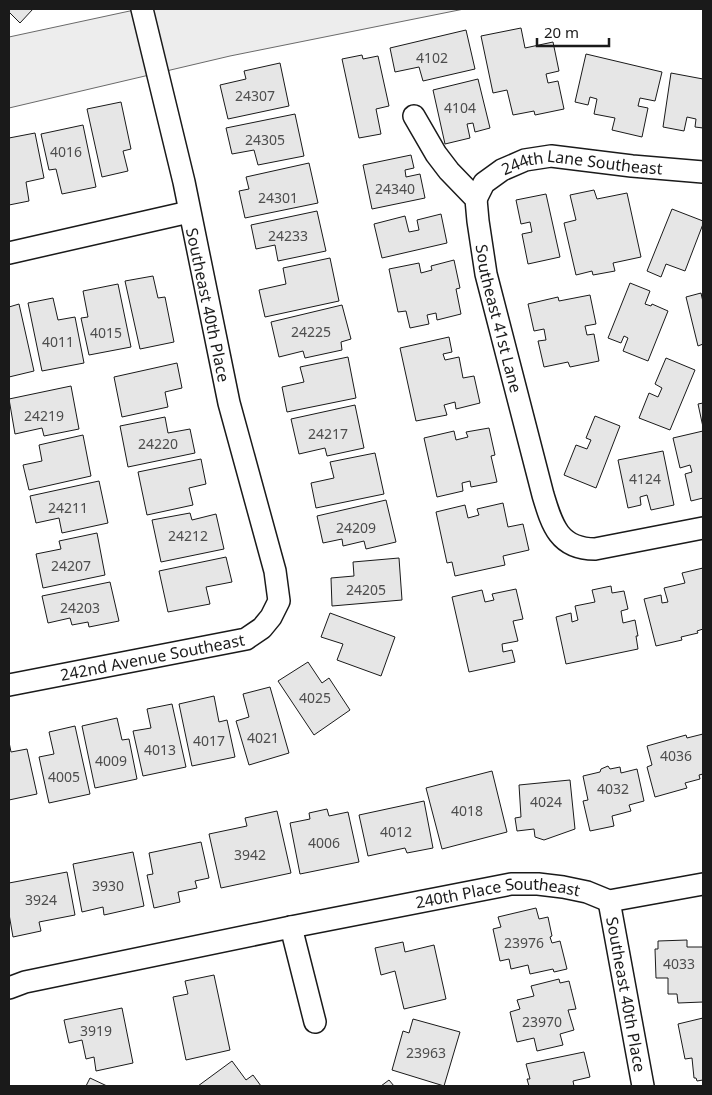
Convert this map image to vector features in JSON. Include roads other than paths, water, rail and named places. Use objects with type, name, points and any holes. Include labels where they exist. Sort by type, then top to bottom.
[{"type":"street","name":"Southeast 40th Place","points":[[142,9],[184,182],[225,386],[275,571],[279,601]]},
{"type":"street","points":[[414,116],[436,154],[476,199]]},
{"type":"street","name":"244th Lane Southeast","points":[[476,199],[484,183],[502,170],[525,160],[551,156],[703,172]]},
{"type":"street","name":"Southeast 41st Lane","points":[[476,199],[480,242],[491,293],[543,495],[553,524],[560,537],[582,549],[595,549],[703,528]]},
{"type":"street","points":[[9,253],[189,212]]},
{"type":"street","name":"242nd Avenue Southeast","points":[[10,680],[246,639],[262,628],[272,617],[279,601]]},
{"type":"street","name":"240th Place Southeast","points":[[9,988],[25,982],[511,884],[538,884],[563,887],[587,892],[609,902]]},
{"type":"street","points":[[609,902],[703,884]]},
{"type":"street","name":"Southeast 40th Place","points":[[609,902],[644,1086]]},
{"type":"street","points":[[291,927],[315,1022]]}]
